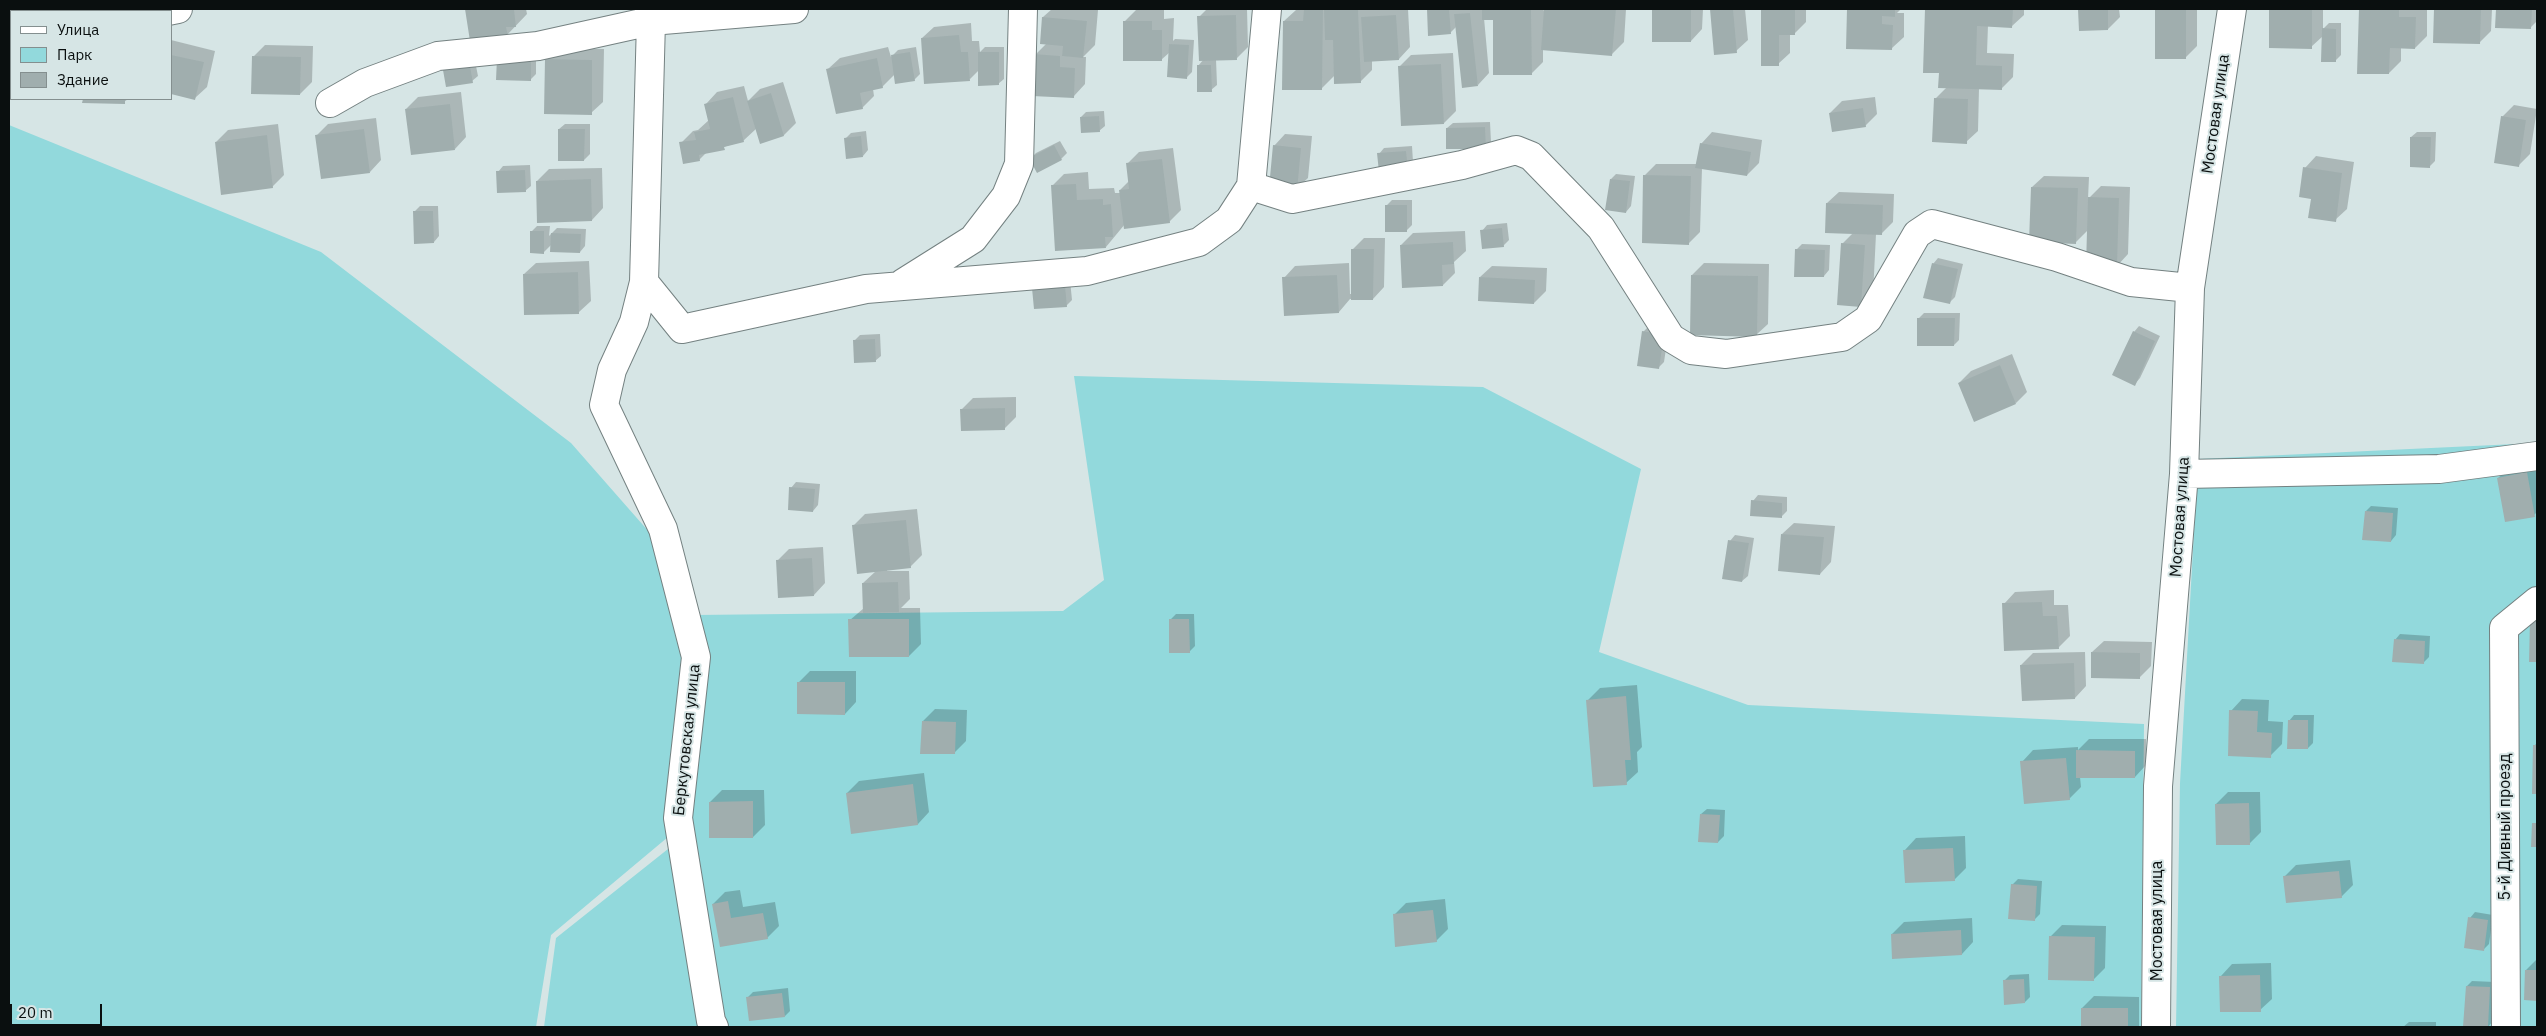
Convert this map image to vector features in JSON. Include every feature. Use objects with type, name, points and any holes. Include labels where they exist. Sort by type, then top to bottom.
[{"type":"street","points":[[330,103],[365,83],[438,56],[538,46],[650,15],[794,9]]},
{"type":"street","points":[[900,285],[973,239],[1006,196],[1019,164],[1023,9]]},
{"type":"street","points":[[644,282],[682,329],[866,288],[1087,271],[1199,242],[1229,220],[1251,186],[1267,9]]},
{"type":"street","name":"Мостовая улица","points":[[2156,1027],[2158,786],[2184,474],[2190,288],[2232,9]]},
{"type":"street","name":"Беркутовская улица","points":[[650,15],[644,282],[634,322],[612,370],[604,405],[662,529],[696,657],[678,818],[711,1021],[714,1027]]},
{"type":"street","points":[[1251,186],[1292,199],[1462,165],[1516,150],[1531,156],[1601,228],[1671,338],[1691,350],[1726,354],[1842,337],[1868,319],[1917,234],[1932,224],[2057,257],[2131,282],[2190,288]]},
{"type":"street","points":[[2184,474],[2439,469],[2537,456]]},
{"type":"street","name":"5-й Дивный проезд","points":[[2506,1027],[2504,628],[2537,601]]},
{"type":"green space","points":[[9,125],[321,252],[571,443],[650,533],[682,660],[668,837],[551,935],[536,1027],[9,1027]]},
{"type":"green space","points":[[1074,376],[1483,387],[1641,469],[1599,652],[1748,705],[2144,724],[2141,1027],[723,1027],[686,823],[695,615],[1063,611],[1104,580]]},
{"type":"green space","points":[[2537,443],[2537,1027],[2176,1027],[2180,783],[2198,459]]},
{"type":"green space","points":[[668,849],[704,1027],[544,1027],[556,938]]},
{"type":"building","points":[[465,9],[514,9],[516,27],[506,27],[508,36],[470,41]]},
{"type":"building","points":[[1304,9],[1323,10],[1322,90],[1282,90],[1283,21],[1303,21]]},
{"type":"building","points":[[1324,9],[1358,9],[1361,83],[1334,84],[1333,40],[1325,40]]},
{"type":"building","points":[[1427,9],[1449,9],[1451,34],[1428,36]]},
{"type":"building","points":[[1482,9],[1531,9],[1532,75],[1493,75],[1493,20],[1482,20]]},
{"type":"building","points":[[1544,9],[1616,9],[1612,56],[1541,50]]},
{"type":"building","points":[[1652,9],[1691,9],[1691,42],[1652,42]]},
{"type":"building","points":[[1710,9],[1733,9],[1737,53],[1714,55]]},
{"type":"building","points":[[1761,9],[1795,9],[1795,35],[1779,35],[1779,66],[1761,66]]},
{"type":"building","points":[[1847,9],[1895,9],[1895,17],[1882,16],[1882,24],[1893,25],[1892,50],[1846,49]]},
{"type":"building","points":[[1925,9],[2013,9],[2012,28],[1977,26],[1976,65],[2002,66],[2002,90],[1938,88],[1939,73],[1923,73]]},
{"type":"building","points":[[2078,9],[2108,9],[2108,30],[2079,31]]},
{"type":"building","points":[[2155,9],[2186,9],[2186,59],[2155,59]]},
{"type":"building","points":[[2269,9],[2312,9],[2312,49],[2269,48]]},
{"type":"building","points":[[2359,9],[2399,9],[2399,17],[2416,17],[2415,49],[2390,48],[2389,74],[2357,74]]},
{"type":"building","points":[[2434,9],[2481,9],[2480,44],[2433,43]]},
{"type":"building","points":[[2496,9],[2532,9],[2531,29],[2495,28]]},
{"type":"building","points":[[1470,13],[1478,86],[1462,88],[1454,14]]},
{"type":"building","points":[[1236,15],[1237,60],[1199,61],[1197,16]]},
{"type":"building","points":[[1396,15],[1399,60],[1364,62],[1361,17]]},
{"type":"building","points":[[1042,17],[1087,21],[1083,58],[1062,56],[1063,46],[1040,44]]},
{"type":"building","points":[[1123,21],[1152,21],[1152,30],[1162,30],[1162,61],[1123,61]]},
{"type":"building","points":[[2322,28],[2336,29],[2336,62],[2321,62]]},
{"type":"building","points":[[959,35],[961,52],[968,52],[970,81],[924,84],[921,38]]},
{"type":"building","points":[[1169,44],[1189,45],[1187,79],[1167,77]]},
{"type":"building","points":[[910,52],[915,81],[895,84],[891,55]]},
{"type":"building","points":[[978,52],[999,52],[999,85],[978,86]]},
{"type":"building","points":[[1034,54],[1060,56],[1060,67],[1075,68],[1074,98],[1032,96]]},
{"type":"building","points":[[172,55],[204,62],[195,100],[172,94]]},
{"type":"building","points":[[252,56],[301,57],[300,95],[251,94]]},
{"type":"building","points":[[497,58],[531,59],[531,81],[496,80]]},
{"type":"building","points":[[877,58],[883,88],[860,93],[863,109],[836,114],[826,69]]},
{"type":"building","points":[[545,59],[592,60],[592,115],[544,114]]},
{"type":"building","points":[[1441,64],[1444,124],[1401,126],[1398,66]]},
{"type":"building","points":[[1197,65],[1211,65],[1212,92],[1197,92]]},
{"type":"building","points":[[470,66],[473,83],[446,87],[443,70]]},
{"type":"building","points":[[771,93],[784,136],[760,144],[747,101]]},
{"type":"building","points":[[733,97],[744,142],[724,147],[725,150],[699,155],[700,161],[683,164],[679,142],[696,140],[694,132],[710,129],[704,104]]},
{"type":"building","points":[[1934,98],[1968,99],[1967,144],[1932,142]]},
{"type":"building","points":[[83,100],[125,100],[125,104],[82,103]]},
{"type":"building","points":[[450,104],[455,150],[411,155],[405,109]]},
{"type":"building","points":[[1863,108],[1866,127],[1832,132],[1829,113]]},
{"type":"building","points":[[1099,116],[1100,132],[1081,133],[1080,117]]},
{"type":"building","points":[[2501,116],[2526,120],[2519,167],[2494,163]]},
{"type":"building","points":[[1485,127],[1486,149],[1446,149],[1446,128]]},
{"type":"building","points":[[364,129],[370,173],[321,179],[315,135]]},
{"type":"building","points":[[558,129],[585,129],[584,161],[558,161]]},
{"type":"building","points":[[267,135],[273,188],[221,195],[215,142]]},
{"type":"building","points":[[861,136],[863,157],[846,159],[844,138]]},
{"type":"building","points":[[2410,137],[2431,137],[2430,168],[2410,167]]},
{"type":"building","points":[[1700,143],[1751,152],[1747,176],[1695,168]]},
{"type":"building","points":[[1054,145],[1062,160],[1037,173],[1029,158]]},
{"type":"building","points":[[1273,145],[1301,148],[1297,191],[1269,188]]},
{"type":"building","points":[[1406,151],[1408,169],[1379,172],[1377,153]]},
{"type":"building","points":[[1162,159],[1170,223],[1124,229],[1119,190],[1129,189],[1126,163]]},
{"type":"building","points":[[2303,167],[2342,173],[2336,222],[2308,218],[2311,199],[2299,197]]},
{"type":"building","points":[[525,170],[526,192],[497,193],[496,171]]},
{"type":"building","points":[[1643,175],[1691,176],[1689,245],[1642,243]]},
{"type":"building","points":[[591,179],[592,221],[537,223],[536,181]]},
{"type":"building","points":[[1610,179],[1630,181],[1626,213],[1605,210]]},
{"type":"building","points":[[1076,184],[1077,200],[1103,199],[1103,205],[1111,204],[1113,237],[1105,237],[1106,248],[1055,251],[1051,185]]},
{"type":"building","points":[[2031,187],[2078,188],[2076,244],[2029,242]]},
{"type":"building","points":[[2088,197],[2119,198],[2117,267],[2086,266]]},
{"type":"building","points":[[1826,203],[1883,205],[1882,235],[1825,233]]},
{"type":"building","points":[[1385,205],[1407,205],[1407,232],[1385,232]]},
{"type":"building","points":[[413,211],[433,211],[434,243],[414,244]]},
{"type":"building","points":[[1502,228],[1504,247],[1482,249],[1480,230]]},
{"type":"building","points":[[530,231],[544,231],[544,254],[530,253]]},
{"type":"building","points":[[551,233],[581,234],[580,253],[550,252]]},
{"type":"building","points":[[1453,242],[1454,264],[1442,265],[1443,286],[1402,288],[1400,245]]},
{"type":"building","points":[[1841,243],[1865,245],[1861,307],[1837,305]]},
{"type":"building","points":[[1351,249],[1374,249],[1373,300],[1351,300]]},
{"type":"building","points":[[1795,249],[1825,250],[1824,277],[1794,277]]},
{"type":"building","points":[[1932,263],[1958,269],[1950,304],[1923,298]]},
{"type":"building","points":[[578,272],[579,314],[524,315],[523,274]]},
{"type":"building","points":[[1337,275],[1339,313],[1284,316],[1282,277]]},
{"type":"building","points":[[1691,275],[1758,276],[1757,337],[1690,335]]},
{"type":"building","points":[[1479,277],[1535,280],[1534,304],[1478,301]]},
{"type":"building","points":[[1065,285],[1067,307],[1034,309],[1032,288]]},
{"type":"building","points":[[1917,318],[1955,318],[1954,346],[1917,346]]},
{"type":"building","points":[[1642,331],[1664,335],[1659,369],[1637,366]]},
{"type":"building","points":[[2133,331],[2155,341],[2135,386],[2112,375]]},
{"type":"building","points":[[875,339],[876,362],[854,363],[853,340]]},
{"type":"building","points":[[2000,365],[2016,404],[1974,422],[1958,383]]},
{"type":"building","points":[[1005,408],[1005,430],[961,431],[960,409]]},
{"type":"building","points":[[2527,472],[2535,517],[2505,522],[2497,478]]},
{"type":"building","points":[[789,487],[815,489],[813,512],[788,510]]},
{"type":"building","points":[[1751,500],[1782,503],[1782,518],[1750,516]]},
{"type":"building","points":[[2365,511],[2393,513],[2391,542],[2362,540]]},
{"type":"building","points":[[906,520],[911,568],[857,574],[852,525]]},
{"type":"building","points":[[1781,534],[1824,537],[1820,575],[1778,571]]},
{"type":"building","points":[[1728,540],[1749,543],[1742,582],[1722,579]]},
{"type":"building","points":[[812,558],[814,596],[778,598],[776,560]]},
{"type":"building","points":[[898,582],[899,612],[863,613],[862,583]]},
{"type":"building","points":[[2042,602],[2043,616],[2057,616],[2059,649],[2004,651],[2002,603]]},
{"type":"building","points":[[2537,617],[2537,662],[2529,662],[2530,618]]},
{"type":"building","points":[[848,619],[909,619],[909,657],[849,657]]},
{"type":"building","points":[[1169,619],[1189,619],[1190,653],[1169,653]]},
{"type":"building","points":[[2394,639],[2425,641],[2424,664],[2392,662]]},
{"type":"building","points":[[2091,652],[2140,653],[2140,679],[2091,678]]},
{"type":"building","points":[[2074,663],[2075,699],[2022,701],[2020,665]]},
{"type":"building","points":[[797,682],[845,682],[845,715],[797,714]]},
{"type":"building","points":[[1626,696],[1631,760],[1625,760],[1627,785],[1593,787],[1586,700]]},
{"type":"building","points":[[2229,710],[2258,711],[2257,732],[2272,733],[2271,758],[2228,756]]},
{"type":"building","points":[[2288,720],[2308,720],[2308,749],[2287,749]]},
{"type":"building","points":[[922,721],[956,722],[955,754],[920,754]]},
{"type":"building","points":[[2533,745],[2537,745],[2537,794],[2532,794]]},
{"type":"building","points":[[2076,750],[2135,751],[2135,778],[2076,778]]},
{"type":"building","points":[[2066,758],[2070,800],[2024,804],[2020,761]]},
{"type":"building","points":[[913,784],[918,825],[851,834],[846,793]]},
{"type":"building","points":[[753,801],[753,838],[709,838],[709,802]]},
{"type":"building","points":[[2249,803],[2250,845],[2216,845],[2215,804]]},
{"type":"building","points":[[1700,814],[1720,815],[1718,843],[1698,842]]},
{"type":"building","points":[[2532,823],[2537,823],[2537,847],[2531,847]]},
{"type":"building","points":[[1953,848],[1955,881],[1905,883],[1903,850]]},
{"type":"building","points":[[2339,871],[2342,898],[2286,903],[2283,876]]},
{"type":"building","points":[[2011,884],[2037,886],[2035,921],[2008,919]]},
{"type":"building","points":[[728,901],[731,918],[763,913],[768,939],[720,947],[712,904]]},
{"type":"building","points":[[1433,910],[1437,942],[1395,947],[1393,914]]},
{"type":"building","points":[[2468,917],[2488,920],[2484,951],[2464,948]]},
{"type":"building","points":[[1961,930],[1962,955],[1892,959],[1891,934]]},
{"type":"building","points":[[2049,936],[2095,937],[2094,981],[2048,980]]},
{"type":"building","points":[[2525,970],[2537,970],[2537,1001],[2524,1000]]},
{"type":"building","points":[[2260,975],[2261,1012],[2220,1012],[2219,976]]},
{"type":"building","points":[[2024,979],[2025,1003],[2004,1005],[2003,980]]},
{"type":"building","points":[[2466,986],[2490,987],[2488,1027],[2463,1027]]},
{"type":"building","points":[[782,993],[785,1017],[749,1021],[746,997]]},
{"type":"building","points":[[2081,1008],[2128,1008],[2128,1027],[2081,1027]]}]
